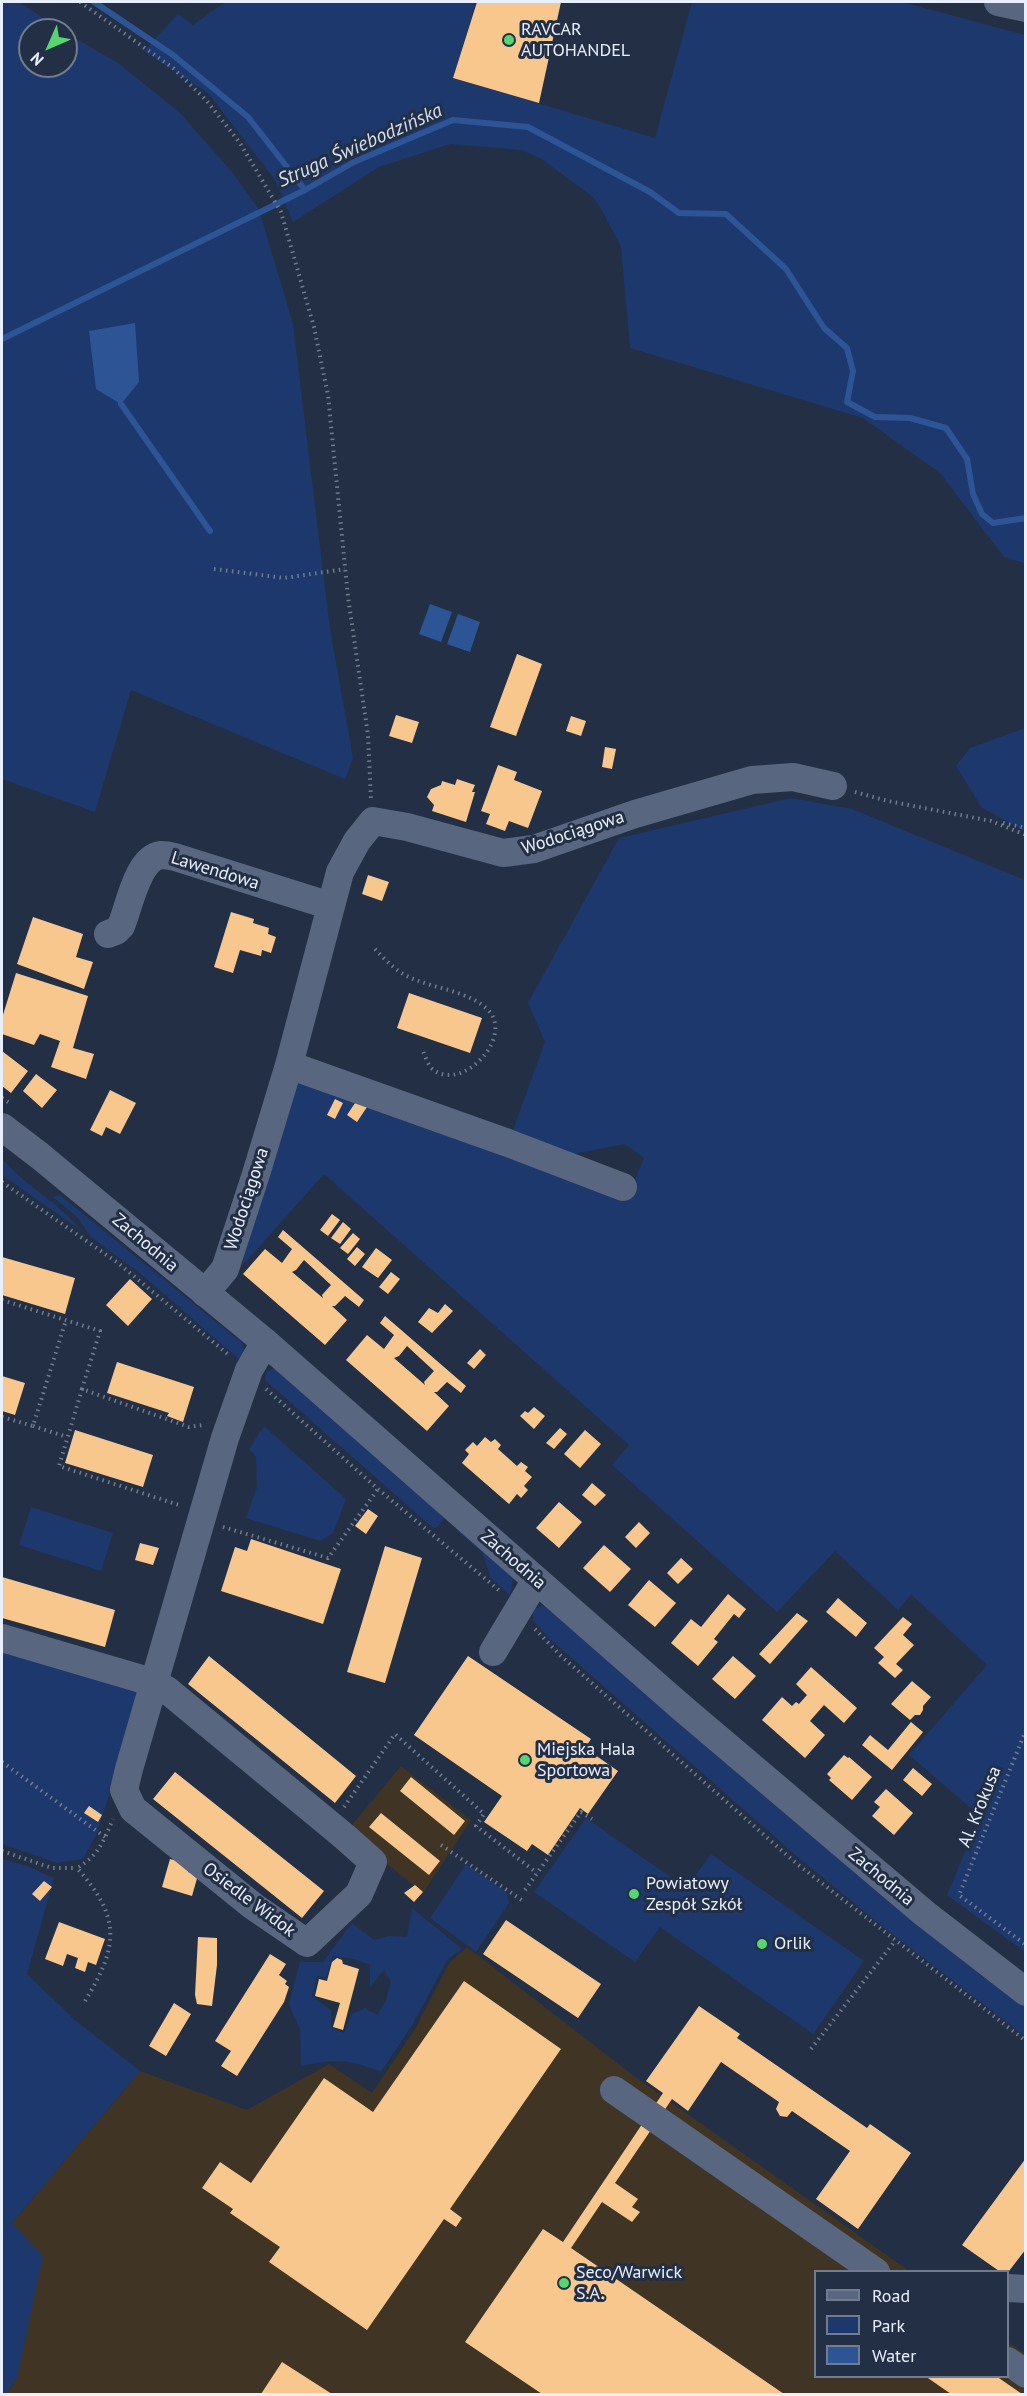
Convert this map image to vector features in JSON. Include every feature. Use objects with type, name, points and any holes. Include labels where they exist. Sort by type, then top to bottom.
[{"type":"street","points":[[998,2],[1026,8]]},
{"type":"street","name":"Wodociągowa","points":[[205,1293],[225,1269],[289,1065],[340,872],[357,841],[373,821],[407,827],[503,853],[534,849],[634,814],[752,780],[793,777],[833,786]]},
{"type":"street","name":"Lawendowa","points":[[108,934],[121,926],[144,866],[152,858],[161,855],[175,857],[331,906]]},
{"type":"street","points":[[289,1065],[508,1143],[623,1187]]},
{"type":"street","name":"Zachodnia","points":[[2,1127],[265,1342],[681,1707],[924,1913],[1026,1992]]},
{"type":"street","points":[[124,1790],[225,1438],[248,1372],[265,1342]]},
{"type":"street","points":[[493,1652],[536,1580]]},
{"type":"street","name":"Osiedle Widok","points":[[2,1638],[155,1683],[197,1714],[373,1862],[359,1894],[307,1942],[253,1906],[133,1809],[124,1790]]},
{"type":"street","points":[[614,2090],[875,2270]]},
{"type":"street","points":[[1009,2288],[1026,2289]]},
{"type":"street","points":[[1009,2362],[1026,2374]]},
{"type":"path","points":[[80,2],[173,68],[206,100],[240,143],[281,212],[314,327],[327,395],[345,569],[368,735],[373,821]]},
{"type":"path","points":[[214,569],[284,578],[345,569]]},
{"type":"path","points":[[833,786],[888,801],[1026,828]]},
{"type":"path","points":[[991,821],[1026,835]]},
{"type":"path","points":[[375,949],[396,970],[414,980],[467,997],[486,1008],[493,1016],[496,1030],[490,1046],[478,1062],[461,1073],[452,1076],[442,1074],[430,1067],[423,1051]]},
{"type":"path","points":[[2,1182],[118,1263],[237,1363]]},
{"type":"path","points":[[2,1300],[99,1331],[59,1466],[183,1507]]},
{"type":"path","points":[[33,1426],[66,1320]]},
{"type":"path","points":[[259,1382],[378,1489],[506,1597]]},
{"type":"path","points":[[82,1389],[189,1427],[203,1425]]},
{"type":"path","points":[[2,1417],[68,1437]]},
{"type":"path","points":[[232,1529],[328,1558],[378,1489]]},
{"type":"path","points":[[439,1540],[445,1534]]},
{"type":"path","points":[[530,1623],[560,1655],[797,1864],[1026,2041]]},
{"type":"path","name":"Al. Krokusa","points":[[1026,1730],[959,1895],[1026,1945]]},
{"type":"path","points":[[343,1809],[395,1734],[483,1814],[476,1826],[537,1873]]},
{"type":"path","points":[[2,1762],[105,1837]]},
{"type":"path","points":[[2,1851],[52,1868],[77,1868],[91,1860],[105,1837],[124,1790]]},
{"type":"path","points":[[525,1890],[581,1812],[592,1819]]},
{"type":"path","points":[[441,1845],[523,1901]]},
{"type":"path","points":[[77,1868],[96,1889],[106,1908],[112,1935],[101,1971],[85,2001]]},
{"type":"path","points":[[811,2049],[894,1941]]},
{"type":"shaded area","points":[[401,1766],[471,1820],[423,1893],[347,1831]]},
{"type":"shaded area","points":[[467,1947],[634,2076],[908,2270],[814,2270],[814,2378],[1009,2378],[1009,2343],[1026,2354],[1025,2394],[6,2394],[17,2378],[12,2223],[140,2071],[247,2110],[329,2064],[372,2093],[415,2029],[450,1962]]},
{"type":"green space","points":[[2,2],[19,2],[43,18],[18,18],[18,78],[78,78],[78,40],[118,63],[179,112],[233,173],[259,210],[293,324],[330,629],[353,758],[345,779],[131,690],[95,812],[2,779]]},
{"type":"green space","points":[[225,2],[476,2],[453,78],[655,138],[692,2],[902,2],[1025,35],[1025,563],[1004,557],[940,473],[863,418],[630,348],[621,247],[593,197],[540,158],[521,150],[450,144],[379,167],[293,222],[275,180],[209,94],[144,51],[178,14],[193,25]]},
{"type":"green space","points":[[1026,728],[1025,831],[982,808],[956,766],[970,748]]},
{"type":"green space","points":[[791,798],[852,809],[1025,880],[1025,1952],[947,1895],[980,1816],[909,1755],[987,1665],[911,1594],[898,1610],[835,1551],[777,1612],[612,1465],[629,1445],[324,1174],[242,1266],[283,1091],[298,1077],[633,1184],[644,1158],[625,1144],[568,1155],[510,1138],[545,1042],[528,1003],[619,838]]},
{"type":"green space","points":[[2,1159],[21,1178],[73,1221],[82,1231],[2,1175]]},
{"type":"green space","points":[[60,1195],[242,1343],[244,1351],[240,1360],[141,1274],[91,1237],[78,1218],[53,1197]]},
{"type":"green space","points":[[277,1368],[446,1516],[436,1528],[432,1527],[265,1380],[268,1371]]},
{"type":"green space","points":[[264,1426],[346,1499],[333,1533],[320,1541],[246,1518],[257,1487],[256,1457],[249,1449]]},
{"type":"green space","points":[[31,1507],[113,1533],[101,1571],[19,1545]]},
{"type":"green space","points":[[458,1528],[510,1574],[513,1579],[510,1595],[491,1578],[482,1552],[457,1531]]},
{"type":"green space","points":[[541,1606],[551,1608],[1025,2004],[1025,2036],[891,1933],[800,1859],[550,1639],[533,1620],[533,1610]]},
{"type":"green space","points":[[2,1646],[143,1686],[97,1833],[83,1859],[57,1863],[2,1844]]},
{"type":"green space","points":[[586,1818],[686,1888],[711,1854],[864,1961],[813,2034],[660,1927],[635,1962],[534,1892]]},
{"type":"green space","points":[[2,1859],[27,1866],[54,1878],[27,1974],[76,2021],[140,2071],[12,2223],[43,2256],[17,2378],[6,2394],[2,2394]]},
{"type":"green space","points":[[466,1864],[507,1893],[509,1903],[476,1952],[430,1918]]},
{"type":"green space","points":[[412,1908],[462,1949],[448,1959],[412,2025],[381,2072],[342,2062],[301,2066],[300,2030],[289,2004],[300,1962],[323,1962],[352,1923],[374,1940],[389,1936],[407,1937]],"holes":[[[333,1956],[354,1959],[370,1965],[370,1987],[384,1970],[391,1981],[386,2000],[377,2015],[365,2008],[352,2014],[344,2033],[331,2028],[331,2010],[312,1996],[317,1976],[326,1977]]]},
{"type":"water","points":[[135,323],[139,382],[121,404],[96,389],[89,331]]},
{"type":"water","points":[[430,604],[452,612],[441,642],[419,634]]},
{"type":"water","points":[[458,614],[480,622],[470,652],[447,644]]},
{"type":"building","name":"RAVCAR AUTOHANDEL","points":[[477,2],[561,2],[539,103],[453,78]]},
{"type":"building","points":[[517,654],[542,664],[516,736],[490,727]]},
{"type":"building","points":[[396,715],[419,722],[412,743],[389,736]]},
{"type":"building","points":[[571,716],[586,721],[581,736],[566,731]]},
{"type":"building","points":[[605,747],[616,749],[612,769],[602,767]]},
{"type":"building","points":[[498,765],[517,772],[514,780],[542,791],[528,828],[509,821],[505,831],[486,824],[490,814],[481,811]]},
{"type":"building","points":[[457,779],[475,785],[466,822],[432,811],[434,805],[427,797],[431,789],[441,785],[442,781],[455,785]]},
{"type":"building","points":[[368,875],[389,882],[382,901],[362,894]]},
{"type":"building","points":[[231,912],[254,919],[253,923],[269,928],[268,934],[276,937],[271,953],[262,950],[261,956],[240,950],[233,973],[214,967]]},
{"type":"building","points":[[33,917],[83,934],[76,957],[93,962],[84,989],[17,964]]},
{"type":"building","points":[[16,973],[88,996],[73,1048],[94,1054],[86,1079],[51,1067],[60,1041],[40,1034],[34,1045],[2,1034],[2,1018]]},
{"type":"building","points":[[409,993],[482,1018],[470,1053],[397,1028]]},
{"type":"building","points":[[2,1051],[28,1071],[11,1093],[2,1086]]},
{"type":"building","points":[[36,1074],[57,1090],[42,1108],[23,1091]]},
{"type":"building","points":[[110,1090],[136,1103],[120,1134],[106,1127],[102,1136],[90,1130]]},
{"type":"building","points":[[335,1099],[343,1103],[335,1119],[327,1115]]},
{"type":"building","points":[[357,1100],[367,1107],[357,1122],[347,1115]]},
{"type":"building","points":[[332,1214],[340,1220],[328,1236],[320,1230]]},
{"type":"building","points":[[343,1222],[351,1229],[340,1244],[331,1238]]},
{"type":"building","points":[[283,1230],[364,1300],[359,1307],[345,1296],[335,1306],[332,1306],[347,1320],[325,1345],[243,1274],[265,1249],[282,1263],[292,1249],[278,1237]],"holes":[[[304,1260],[331,1285],[322,1295],[323,1298],[292,1272]]]},
{"type":"building","points":[[353,1233],[360,1239],[348,1254],[340,1248]]},
{"type":"building","points":[[357,1247],[365,1254],[355,1266],[347,1259]]},
{"type":"building","points":[[376,1248],[392,1260],[378,1278],[362,1267]]},
{"type":"building","points":[[2,1257],[75,1278],[65,1314],[2,1295]]},
{"type":"building","points":[[391,1272],[400,1279],[388,1294],[379,1287]]},
{"type":"building","points":[[130,1279],[152,1299],[128,1326],[106,1305]]},
{"type":"building","points":[[445,1304],[453,1311],[432,1333],[418,1322],[429,1308],[438,1313]]},
{"type":"building","points":[[385,1316],[466,1386],[461,1393],[447,1382],[437,1392],[434,1392],[449,1406],[427,1431],[346,1360],[367,1335],[384,1349],[394,1335],[380,1323]],"holes":[[[407,1346],[434,1371],[424,1382],[425,1385],[394,1358],[399,1356]]]},
{"type":"building","points":[[480,1349],[486,1355],[474,1369],[467,1363]]},
{"type":"building","points":[[117,1362],[194,1387],[183,1422],[167,1416],[169,1413],[107,1393]]},
{"type":"building","points":[[2,1376],[25,1383],[15,1415],[2,1411]]},
{"type":"building","points":[[534,1407],[545,1416],[534,1429],[520,1416],[525,1411],[528,1413]]},
{"type":"building","points":[[560,1428],[567,1434],[554,1449],[546,1443]]},
{"type":"building","points":[[75,1430],[153,1455],[143,1487],[65,1463]]},
{"type":"building","points":[[585,1430],[601,1444],[580,1468],[564,1454]]},
{"type":"building","points":[[485,1437],[491,1442],[495,1439],[501,1445],[498,1449],[517,1466],[521,1462],[528,1467],[525,1471],[532,1477],[524,1486],[528,1490],[521,1498],[517,1494],[509,1504],[462,1463],[469,1454],[465,1450],[473,1442],[477,1446]]},
{"type":"building","points":[[592,1483],[606,1495],[595,1506],[582,1495]]},
{"type":"building","points":[[559,1502],[582,1522],[559,1548],[536,1528]]},
{"type":"building","points":[[368,1509],[378,1516],[366,1534],[355,1526]]},
{"type":"building","points":[[639,1522],[650,1533],[636,1548],[625,1537]]},
{"type":"building","points":[[251,1539],[341,1569],[323,1624],[221,1591],[235,1547],[247,1551]]},
{"type":"building","points":[[140,1543],[159,1548],[153,1565],[135,1560]]},
{"type":"building","points":[[604,1545],[631,1569],[610,1592],[583,1568]]},
{"type":"building","points":[[385,1546],[422,1558],[385,1683],[347,1672]]},
{"type":"building","points":[[681,1558],[693,1569],[678,1584],[667,1573]]},
{"type":"building","points":[[2,1577],[115,1610],[105,1647],[2,1618]]},
{"type":"building","points":[[649,1580],[676,1603],[655,1627],[628,1605]]},
{"type":"building","points":[[728,1594],[746,1609],[739,1618],[734,1614],[714,1639],[718,1642],[698,1666],[671,1643],[691,1619],[701,1627]]},
{"type":"building","points":[[838,1598],[867,1623],[856,1637],[826,1612]]},
{"type":"building","points":[[797,1613],[808,1621],[770,1664],[759,1654]]},
{"type":"building","points":[[903,1617],[912,1624],[903,1635],[914,1645],[896,1664],[903,1670],[895,1678],[878,1663],[884,1657],[874,1648]]},
{"type":"building","points":[[209,1656],[356,1776],[335,1803],[188,1684]]},
{"type":"building","name":"Miejska Hala Sportowa","points":[[468,1656],[591,1739],[585,1748],[618,1771],[588,1814],[580,1808],[548,1855],[532,1844],[527,1851],[484,1822],[502,1796],[414,1735]]},
{"type":"building","points":[[733,1656],[756,1676],[735,1699],[712,1679]]},
{"type":"building","points":[[811,1667],[857,1708],[844,1723],[824,1705],[810,1721],[825,1735],[805,1758],[762,1720],[782,1697],[792,1706],[796,1702],[799,1704],[807,1695],[796,1684]]},
{"type":"building","points":[[912,1681],[931,1697],[923,1706],[920,1715],[915,1715],[910,1720],[891,1704]]},
{"type":"building","points":[[911,1722],[923,1732],[892,1770],[862,1745],[870,1735],[888,1750]]},
{"type":"building","points":[[844,1755],[872,1777],[852,1800],[829,1780],[831,1778],[827,1774]]},
{"type":"building","points":[[913,1768],[932,1784],[922,1796],[903,1780]]},
{"type":"building","points":[[175,1772],[324,1891],[302,1918],[153,1799]]},
{"type":"building","points":[[411,1777],[465,1821],[454,1835],[400,1791]]},
{"type":"building","points":[[886,1789],[913,1813],[894,1835],[872,1816],[880,1807],[874,1802]]},
{"type":"building","points":[[89,1806],[102,1815],[98,1822],[84,1813]]},
{"type":"building","points":[[381,1813],[440,1861],[429,1875],[369,1827]]},
{"type":"building","points":[[170,1859],[190,1864],[188,1872],[198,1875],[192,1896],[162,1887]]},
{"type":"building","points":[[44,1881],[52,1887],[40,1901],[32,1894]]},
{"type":"building","points":[[415,1885],[423,1892],[414,1902],[404,1893]]},
{"type":"building","points":[[506,1920],[601,1984],[578,2018],[483,1954]]},
{"type":"building","points":[[59,1922],[105,1939],[96,1965],[88,1962],[85,1972],[75,1968],[78,1958],[67,1954],[63,1966],[45,1959]]},
{"type":"building","points":[[198,1937],[217,1938],[217,1965],[212,2006],[197,2004],[195,1995]]},
{"type":"building","points":[[270,1954],[286,1964],[279,1975],[287,1981],[285,1984],[289,1987],[284,2002],[237,2076],[221,2066],[231,2051],[215,2041]]},
{"type":"building","points":[[337,1958],[342,1960],[343,1964],[359,1969],[343,2030],[333,2027],[340,2003],[315,1996],[319,1979],[327,1981],[332,1962]]},
{"type":"building","points":[[464,1981],[561,2049],[450,2209],[462,2218],[456,2227],[444,2219],[367,2330],[269,2262],[280,2247],[230,2213],[233,2209],[202,2188],[220,2162],[251,2183],[324,2078],[373,2112]]},
{"type":"building","points":[[174,2003],[191,2014],[166,2056],[149,2046]]},
{"type":"building","name":"Seco/Warwick S.A.","points":[[699,2006],[740,2034],[737,2038],[867,2128],[870,2124],[911,2153],[858,2229],[816,2199],[850,2151],[792,2111],[787,2117],[780,2116],[776,2109],[779,2102],[721,2062],[688,2111],[672,2099],[615,2183],[638,2199],[632,2207],[640,2212],[632,2222],[602,2202],[571,2248],[784,2394],[542,2394],[465,2342],[543,2229],[563,2242],[663,2093],[646,2081]]},
{"type":"building","points":[[1026,2158],[1026,2249],[1009,2271],[998,2270],[962,2245]]},
{"type":"building","points":[[282,2362],[332,2394],[261,2394]]},
{"type":"building","points":[[928,2378],[999,2378],[1022,2394],[951,2394]]},
{"type":"waterway","points":[[94,2],[173,55],[248,117],[305,190]]},
{"type":"waterway","name":"Struga Świebodzińska","points":[[2,339],[305,190],[354,162],[453,120],[528,127],[650,192],[679,213],[726,214],[786,269],[824,328],[847,348],[853,371],[847,402],[875,417],[910,418],[946,428],[967,459],[973,494],[982,514],[993,523],[1026,518]]},
{"type":"waterway","points":[[121,404],[210,531]]},
{"type":"place","name":"RAVCAR AUTOHANDEL","points":[[509,40]]},
{"type":"place","name":"Miejska Hala Sportowa","points":[[525,1760]]},
{"type":"place","name":"Powiatowy Zespół Szkół","points":[[634,1894]]},
{"type":"place","name":"Orlik","points":[[762,1944]]},
{"type":"place","name":"Seco/Warwick S.A.","points":[[564,2283]]}]
